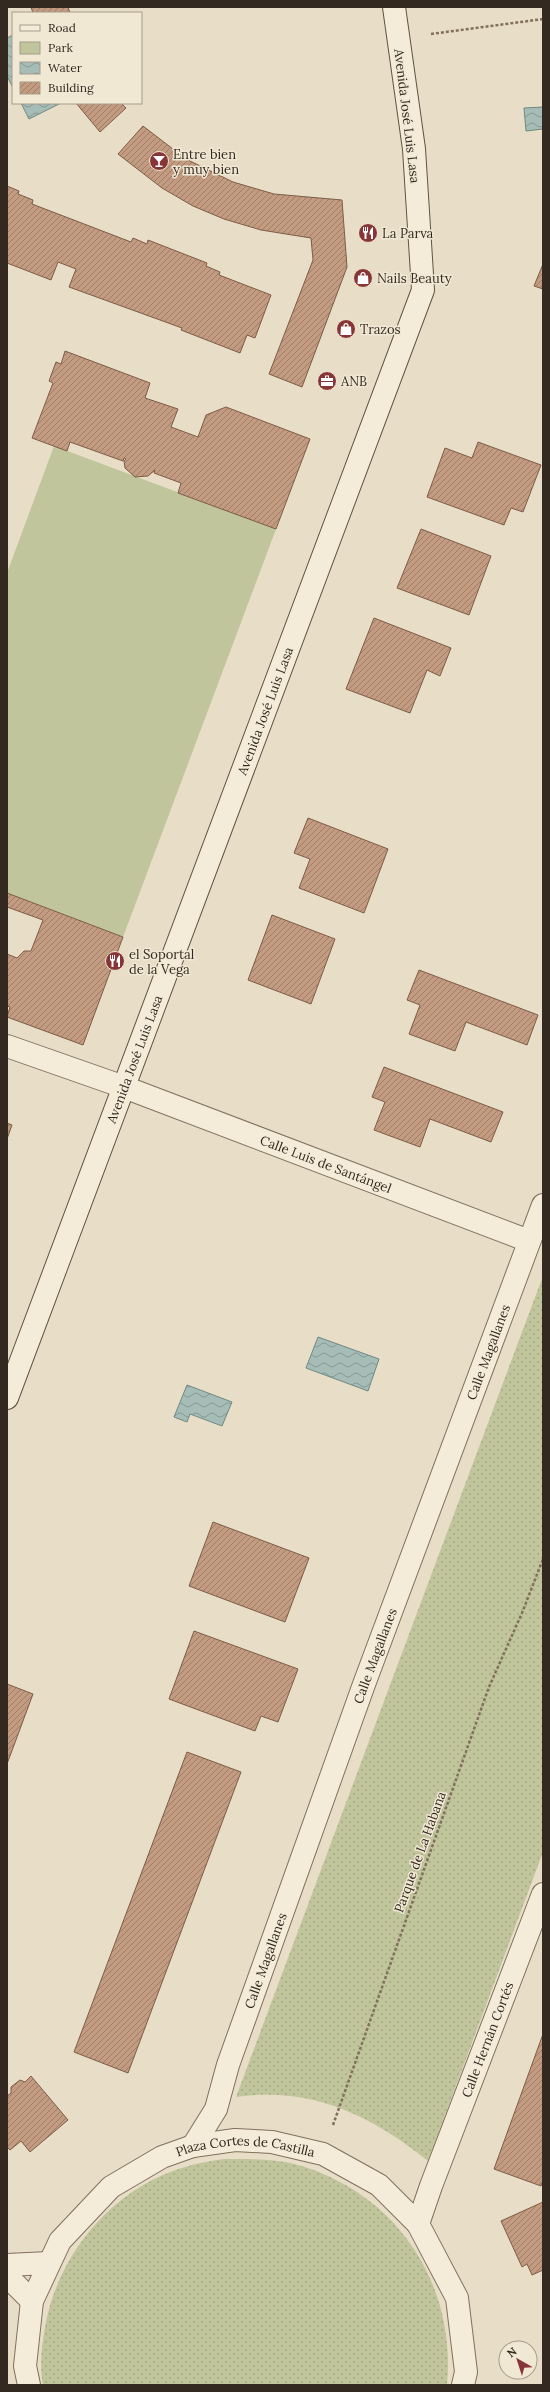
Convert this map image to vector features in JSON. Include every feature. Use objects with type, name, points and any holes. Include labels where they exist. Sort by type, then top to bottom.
[{"type":"street","name":"Avenida José Luis Lasa","points":[[7,1398],[423,290],[414,149],[397,38],[394,7]]},
{"type":"street","name":"Calle Luis de Santángel","points":[[7,1046],[124,1087],[529,1241]]},
{"type":"street","name":"Calle Magallanes","points":[[193,2146],[216,2109],[228,2065],[360,1695],[543,1205]]},
{"type":"street","name":"Calle Hernán Cortés","points":[[418,2224],[431,2186],[543,1894]]},
{"type":"street","points":[[216,2109],[235,2140]]},
{"type":"street","name":"Plaza Cortes de Castilla","points":[[29,2385],[25,2366],[32,2300],[48,2263],[60,2241],[111,2187],[162,2157],[193,2146],[235,2140],[272,2142],[323,2154],[380,2185],[418,2224],[457,2298],[466,2372],[463,2385]]},
{"type":"street","points":[[400,2205],[431,2186]]},
{"type":"street","points":[[7,2265],[48,2263]]},
{"type":"street","points":[[7,2276],[32,2300]]},
{"type":"path","points":[[397,38],[543,19]]},
{"type":"path","name":"Parque de La Habana","points":[[323,2154],[489,1687],[522,1613],[543,1559]]},
{"type":"green space","points":[[54,446],[276,529],[123,937],[7,893],[7,573]]},
{"type":"green space","points":[[543,1276],[543,1852],[428,2161],[384,2130],[362,2118],[315,2100],[290,2096],[263,2095],[236,2097]]},
{"type":"green space","points":[[224,2159],[255,2159],[285,2162],[305,2167],[339,2181],[369,2200],[394,2223],[415,2250],[431,2281],[442,2314],[447,2348],[447,2385],[43,2385],[41,2370],[42,2345],[53,2296],[64,2271],[78,2247],[94,2225],[114,2206],[136,2190],[160,2176],[185,2167]]},
{"type":"water","points":[[12,36],[12,86],[7,76],[7,38]]},
{"type":"water","points":[[22,104],[59,104],[29,119]]},
{"type":"water","points":[[543,107],[543,129],[526,131],[524,108]]},
{"type":"water","points":[[318,1337],[379,1359],[368,1391],[306,1368]]},
{"type":"water","points":[[187,1385],[232,1402],[222,1426],[190,1414],[187,1422],[174,1417]]},
{"type":"building","points":[[31,7],[68,7],[70,12],[33,12]]},
{"type":"building","points":[[77,104],[122,104],[126,108],[100,132]]},
{"type":"building","points":[[143,126],[186,159],[233,182],[274,194],[342,200],[347,267],[302,387],[269,374],[313,260],[311,238],[261,230],[224,219],[193,206],[162,188],[118,154]]},
{"type":"building","points":[[7,186],[19,191],[18,194],[33,200],[32,204],[131,242],[133,238],[147,244],[148,240],[207,263],[206,266],[220,272],[219,275],[271,295],[255,338],[247,335],[240,353],[181,330],[182,328],[69,287],[76,269],[58,262],[51,280],[7,263]]},
{"type":"building","points":[[543,264],[543,289],[534,286]]},
{"type":"building","points":[[65,351],[150,383],[145,398],[178,409],[171,427],[198,437],[206,415],[226,407],[310,439],[276,529],[178,493],[181,483],[154,473],[155,470],[148,476],[135,477],[125,468],[124,461],[126,459],[124,458],[123,461],[70,442],[67,451],[32,438],[53,383],[49,381],[56,362],[61,364]]},
{"type":"building","points":[[478,442],[541,465],[523,512],[511,508],[504,525],[427,497],[445,448],[472,458]]},
{"type":"building","points":[[421,529],[491,556],[469,615],[397,588]]},
{"type":"building","points":[[374,618],[451,648],[440,676],[427,670],[410,713],[346,689]]},
{"type":"building","points":[[308,818],[388,849],[364,913],[299,888],[310,859],[294,853]]},
{"type":"building","points":[[7,893],[123,937],[83,1045],[7,1017],[10,1007],[7,1006],[7,954],[17,958],[24,951],[31,951],[43,920],[7,907]]},
{"type":"building","points":[[272,915],[335,939],[311,1004],[248,980]]},
{"type":"building","points":[[419,970],[538,1015],[527,1045],[466,1022],[455,1051],[409,1034],[420,1005],[407,1000]]},
{"type":"building","points":[[384,1067],[503,1112],[491,1142],[430,1119],[420,1147],[374,1130],[385,1102],[372,1097]]},
{"type":"building","points":[[7,1123],[12,1125],[7,1139]]},
{"type":"building","points":[[213,1522],[309,1558],[285,1622],[189,1586]]},
{"type":"building","points":[[194,1631],[298,1669],[278,1722],[261,1716],[255,1731],[169,1699]]},
{"type":"building","points":[[7,1684],[33,1694],[7,1764]]},
{"type":"building","points":[[187,1752],[241,1772],[128,2073],[74,2052]]},
{"type":"building","points":[[543,2034],[543,2181],[541,2186],[494,2169]]},
{"type":"building","points":[[31,2076],[68,2120],[30,2152],[21,2141],[10,2150],[7,2147],[7,2096],[11,2093],[11,2087],[20,2080],[25,2082]]},
{"type":"building","points":[[543,2202],[543,2270],[532,2275],[527,2264],[522,2267],[501,2221]]},
{"type":"place","name":"Entre bien y muy bien","points":[[159,161]]},
{"type":"place","name":"La Parva","points":[[368,233]]},
{"type":"place","name":"Nails Beauty","points":[[363,278]]},
{"type":"place","name":"Trazos","points":[[346,329]]},
{"type":"place","name":"ANB","points":[[327,381]]},
{"type":"place","name":"el Soportal de la Vega","points":[[115,961]]}]
